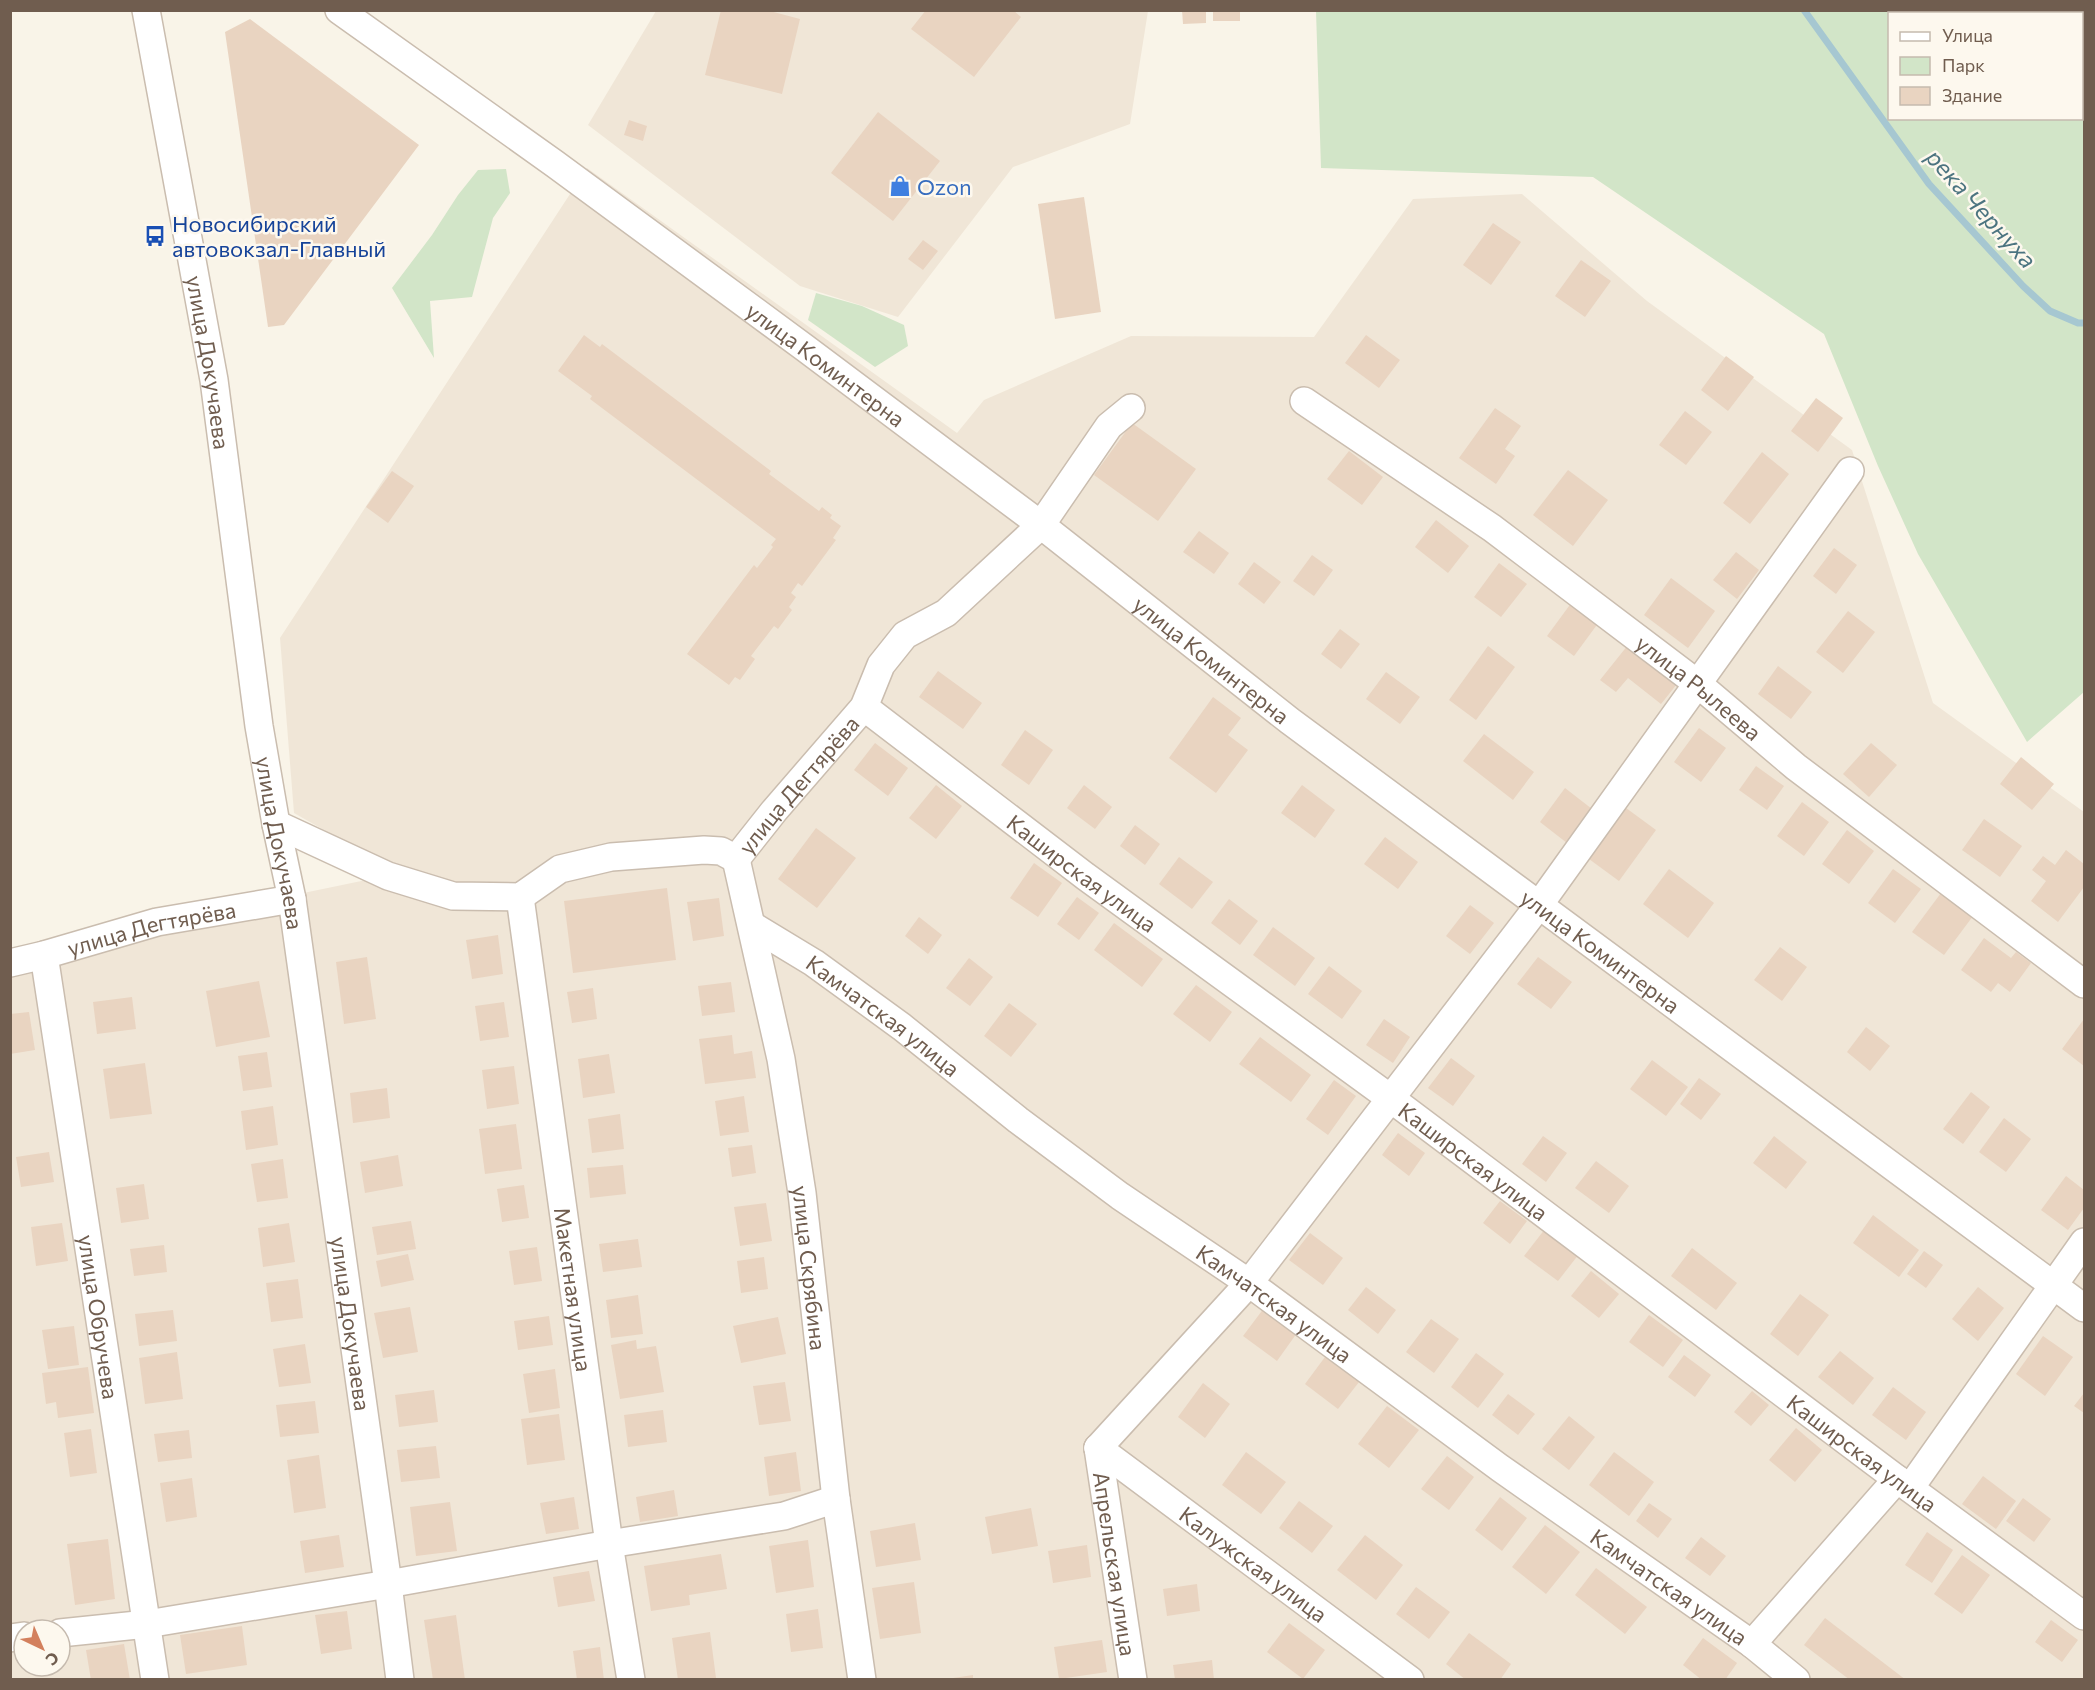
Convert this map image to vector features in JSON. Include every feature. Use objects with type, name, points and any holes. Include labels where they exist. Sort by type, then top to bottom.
[{"type":"street","name":"улица Докучаева","points":[[146,10],[214,380],[259,726],[292,899],[400,1680]]},
{"type":"street","name":"улица Коминтерна","points":[[339,10],[555,164],[796,341],[1041,525],[1290,721],[2085,1308]]},
{"type":"street","name":"улица Рылеева","points":[[1304,401],[1492,528],[1698,684],[1796,767],[2085,984]]},
{"type":"street","name":"улица Дегтярёва","points":[[520,897],[560,869],[611,857],[704,850],[721,851],[736,859],[774,811],[864,707],[881,665],[905,635],[946,613],[1041,525],[1109,426],[1131,408]]},
{"type":"street","points":[[1098,1448],[1249,1283],[1539,905],[1850,471]]},
{"type":"street","name":"Каширская улица","points":[[864,707],[1085,876],[1390,1098],[1903,1483],[2085,1616]]},
{"type":"street","points":[[276,824],[388,876],[453,896],[520,897]]},
{"type":"street","name":"улица Скрябина","points":[[736,859],[753,926],[780,1059],[802,1192],[836,1499],[862,1680]]},
{"type":"street","name":"Макетная улица","points":[[520,897],[609,1544],[631,1680]]},
{"type":"street","name":"улица Дегтярёва","points":[[10,963],[44,956],[157,922],[292,899]]},
{"type":"street","name":"Камчатская улица","points":[[753,926],[814,963],[1120,1196],[1249,1283],[1500,1468],[1752,1644],[1781,1674]]},
{"type":"street","name":"улица Обручева","points":[[44,956],[154,1680]]},
{"type":"street","points":[[1752,1644],[1903,1483],[2085,1242]]},
{"type":"street","name":"Калужская улица","points":[[1098,1448],[1404,1677]]},
{"type":"street","name":"Апрельская улица","points":[[1098,1448],[1133,1680]]},
{"type":"street","points":[[72,1632],[147,1624],[784,1516],[836,1499]]},
{"type":"shaded area","points":[[656,11],[1148,11],[1130,124],[1013,167],[898,317],[800,286],[588,125]]},
{"type":"shaded area","points":[[587,168],[957,433],[984,400],[1131,336],[1314,337],[1413,199],[1522,194],[1647,301],[1852,450],[1933,703],[2084,812],[2084,1679],[11,1679],[10,954],[400,873],[294,813],[280,638]]},
{"type":"green space","points":[[1316,11],[2084,11],[2084,692],[2027,742],[1918,554],[1878,466],[1824,334],[1593,177],[1321,168]]},
{"type":"green space","points":[[506,169],[510,193],[493,218],[472,297],[430,301],[434,358],[392,288],[478,170]]},
{"type":"green space","points":[[816,293],[862,306],[904,325],[908,346],[875,367],[808,320]]},
{"type":"building","points":[[721,10],[766,10],[800,19],[782,94],[705,75]]},
{"type":"building","points":[[926,10],[1013,10],[1021,17],[974,77],[911,29]]},
{"type":"building","points":[[1182,10],[1206,10],[1206,23],[1183,24]]},
{"type":"building","points":[[1213,10],[1240,10],[1240,21],[1213,21]]},
{"type":"building","points":[[250,19],[419,145],[284,325],[268,327],[225,32]]},
{"type":"building","points":[[878,112],[940,161],[893,221],[831,173]]},
{"type":"building","points":[[629,120],[647,126],[643,141],[624,135]]},
{"type":"building","points":[[1084,197],[1101,312],[1055,319],[1038,204]]},
{"type":"building","points":[[1493,223],[1521,242],[1491,285],[1463,265]]},
{"type":"building","points":[[923,240],[938,251],[923,270],[908,259]]},
{"type":"building","points":[[1581,260],[1611,281],[1585,317],[1555,296]]},
{"type":"building","points":[[584,335],[600,347],[602,344],[771,471],[769,474],[819,511],[822,507],[832,515],[830,518],[841,526],[833,538],[836,540],[802,586],[798,583],[791,593],[796,597],[789,607],[792,610],[778,629],[774,626],[751,656],[755,659],[740,680],[735,677],[729,685],[687,654],[754,565],[757,568],[773,547],[771,545],[776,539],[590,399],[592,396],[558,371]]},
{"type":"building","points":[[1366,335],[1400,360],[1379,388],[1345,363]]},
{"type":"building","points":[[1726,356],[1754,377],[1728,411],[1701,390]]},
{"type":"building","points":[[1816,398],[1843,418],[1818,452],[1791,431]]},
{"type":"building","points":[[1495,408],[1521,426],[1505,449],[1515,456],[1496,484],[1459,458]]},
{"type":"building","points":[[1685,411],[1712,432],[1686,465],[1659,445]]},
{"type":"building","points":[[1132,423],[1196,469],[1158,521],[1094,475]]},
{"type":"building","points":[[1349,451],[1383,477],[1362,505],[1327,479]]},
{"type":"building","points":[[1762,452],[1789,474],[1750,524],[1723,503]]},
{"type":"building","points":[[1568,470],[1608,500],[1573,546],[1533,515]]},
{"type":"building","points":[[392,471],[414,486],[388,523],[366,507]]},
{"type":"building","points":[[1436,520],[1469,546],[1448,573],[1415,547]]},
{"type":"building","points":[[1199,531],[1229,553],[1214,574],[1183,552]]},
{"type":"building","points":[[1834,548],[1857,565],[1836,594],[1813,576]]},
{"type":"building","points":[[1736,552],[1759,570],[1737,599],[1713,580]]},
{"type":"building","points":[[1312,555],[1333,570],[1314,596],[1293,581]]},
{"type":"building","points":[[1254,562],[1281,582],[1264,604],[1238,584]]},
{"type":"building","points":[[1499,563],[1527,584],[1501,617],[1474,597]]},
{"type":"building","points":[[1671,578],[1715,611],[1688,648],[1644,615]]},
{"type":"building","points":[[1572,602],[1599,622],[1574,656],[1547,636]]},
{"type":"building","points":[[1848,611],[1875,632],[1843,673],[1816,652]]},
{"type":"building","points":[[1340,629],[1360,644],[1341,669],[1321,654]]},
{"type":"building","points":[[1628,645],[1677,684],[1661,704],[1628,678],[1616,692],[1600,680]]},
{"type":"building","points":[[1488,646],[1515,667],[1476,720],[1449,700]]},
{"type":"building","points":[[1778,666],[1812,692],[1791,719],[1758,694]]},
{"type":"building","points":[[938,671],[982,703],[963,729],[919,697]]},
{"type":"building","points":[[1386,672],[1420,697],[1400,724],[1366,699]]},
{"type":"building","points":[[1213,697],[1241,718],[1228,735],[1248,750],[1216,793],[1169,758]]},
{"type":"building","points":[[1699,728],[1726,748],[1701,782],[1674,762]]},
{"type":"building","points":[[1025,730],[1053,750],[1029,785],[1001,765]]},
{"type":"building","points":[[1484,734],[1534,772],[1513,800],[1463,761]]},
{"type":"building","points":[[875,743],[908,768],[888,796],[854,770]]},
{"type":"building","points":[[1871,743],[1897,765],[1869,797],[1843,774]]},
{"type":"building","points":[[2021,757],[2054,784],[2032,810],[2000,784]]},
{"type":"building","points":[[1756,766],[1784,786],[1767,810],[1739,790]]},
{"type":"building","points":[[936,785],[962,806],[936,839],[909,818]]},
{"type":"building","points":[[1084,785],[1112,807],[1095,829],[1067,808]]},
{"type":"building","points":[[1302,785],[1335,810],[1315,838],[1281,813]]},
{"type":"building","points":[[1565,788],[1592,809],[1567,843],[1540,822]]},
{"type":"building","points":[[1802,802],[1829,822],[1804,856],[1777,836]]},
{"type":"building","points":[[1626,808],[1656,830],[1619,881],[1589,859]]},
{"type":"building","points":[[1984,819],[2022,846],[2000,877],[1962,850]]},
{"type":"building","points":[[1135,825],[1160,844],[1145,865],[1120,846]]},
{"type":"building","points":[[816,828],[856,858],[817,908],[778,879]]},
{"type":"building","points":[[1847,830],[1874,851],[1849,884],[1822,864]]},
{"type":"building","points":[[1385,837],[1418,862],[1398,889],[1364,864]]},
{"type":"building","points":[[2066,850],[2084,864],[2084,887],[2058,922],[2031,901],[2046,881],[2032,870],[2043,856],[2055,865]]},
{"type":"building","points":[[1179,857],[1213,882],[1192,909],[1159,884]]},
{"type":"building","points":[[1034,863],[1062,883],[1038,917],[1010,898]]},
{"type":"building","points":[[1669,869],[1714,903],[1688,938],[1643,904]]},
{"type":"building","points":[[1893,869],[1921,889],[1895,923],[1868,903]]},
{"type":"building","points":[[667,888],[676,960],[573,973],[564,901]]},
{"type":"building","points":[[1941,893],[1973,916],[1944,955],[1912,932]]},
{"type":"building","points":[[1077,897],[1099,913],[1079,940],[1057,924]]},
{"type":"building","points":[[719,898],[724,936],[693,941],[687,902]]},
{"type":"building","points":[[1229,899],[1258,921],[1240,945],[1211,923]]},
{"type":"building","points":[[1470,905],[1494,923],[1470,954],[1446,936]]},
{"type":"building","points":[[919,917],[942,935],[928,954],[905,936]]},
{"type":"building","points":[[1114,923],[1163,959],[1142,987],[1094,950]]},
{"type":"building","points":[[1273,927],[1315,958],[1295,986],[1253,955]]},
{"type":"building","points":[[498,935],[503,974],[472,979],[466,940]]},
{"type":"building","points":[[1984,938],[2011,958],[2016,952],[2031,963],[2010,992],[1998,983],[1991,992],[1961,970]]},
{"type":"building","points":[[1780,947],[1807,967],[1782,1001],[1754,980]]},
{"type":"building","points":[[367,957],[376,1019],[344,1024],[336,962]]},
{"type":"building","points":[[1538,957],[1572,982],[1551,1009],[1517,984]]},
{"type":"building","points":[[969,958],[993,977],[970,1006],[946,988]]},
{"type":"building","points":[[1329,966],[1362,991],[1342,1019],[1308,994]]},
{"type":"building","points":[[259,981],[270,1037],[216,1047],[206,991]]},
{"type":"building","points":[[731,982],[735,1012],[702,1016],[698,986]]},
{"type":"building","points":[[1196,985],[1232,1012],[1210,1042],[1173,1014]]},
{"type":"building","points":[[593,988],[597,1019],[572,1023],[567,992]]},
{"type":"building","points":[[132,997],[136,1029],[97,1034],[93,1002]]},
{"type":"building","points":[[504,1002],[509,1037],[480,1041],[475,1006]]},
{"type":"building","points":[[1009,1003],[1037,1024],[1011,1057],[984,1036]]},
{"type":"building","points":[[29,1012],[35,1050],[10,1054],[10,1014]]},
{"type":"building","points":[[1384,1019],[1410,1037],[1393,1063],[1366,1045]]},
{"type":"building","points":[[2084,1019],[2084,1066],[2062,1049]]},
{"type":"building","points":[[1866,1027],[1890,1046],[1870,1071],[1847,1052]]},
{"type":"building","points":[[732,1035],[734,1054],[752,1051],[756,1078],[705,1084],[699,1039]]},
{"type":"building","points":[[1260,1037],[1311,1075],[1291,1102],[1239,1064]]},
{"type":"building","points":[[267,1052],[272,1087],[243,1091],[238,1056]]},
{"type":"building","points":[[609,1054],[615,1093],[583,1098],[578,1059]]},
{"type":"building","points":[[1451,1058],[1475,1076],[1453,1106],[1428,1088]]},
{"type":"building","points":[[1652,1060],[1688,1087],[1666,1116],[1630,1089]]},
{"type":"building","points":[[145,1063],[152,1114],[110,1119],[103,1069]]},
{"type":"building","points":[[514,1066],[519,1104],[487,1109],[482,1070]]},
{"type":"building","points":[[1699,1078],[1721,1094],[1701,1120],[1680,1104]]},
{"type":"building","points":[[1334,1080],[1356,1096],[1328,1135],[1306,1119]]},
{"type":"building","points":[[387,1088],[390,1118],[353,1123],[350,1093]]},
{"type":"building","points":[[1971,1092],[1990,1107],[1963,1144],[1943,1129]]},
{"type":"building","points":[[744,1096],[749,1132],[720,1136],[715,1101]]},
{"type":"building","points":[[273,1106],[278,1145],[246,1150],[241,1111]]},
{"type":"building","points":[[620,1114],[624,1149],[592,1153],[588,1119]]},
{"type":"building","points":[[2004,1118],[2031,1139],[2006,1172],[1979,1152]]},
{"type":"building","points":[[516,1124],[522,1169],[485,1174],[479,1129]]},
{"type":"building","points":[[1398,1133],[1425,1153],[1409,1176],[1382,1155]]},
{"type":"building","points":[[1543,1136],[1567,1153],[1546,1182],[1522,1164]]},
{"type":"building","points":[[1774,1136],[1807,1162],[1786,1189],[1753,1163]]},
{"type":"building","points":[[752,1145],[756,1173],[732,1177],[728,1148]]},
{"type":"building","points":[[49,1152],[54,1182],[21,1187],[16,1157]]},
{"type":"building","points":[[398,1155],[403,1186],[365,1193],[360,1162]]},
{"type":"building","points":[[283,1159],[288,1198],[257,1202],[251,1164]]},
{"type":"building","points":[[1596,1161],[1629,1186],[1609,1213],[1575,1188]]},
{"type":"building","points":[[623,1165],[626,1194],[590,1198],[587,1168]]},
{"type":"building","points":[[2066,1176],[2084,1190],[2084,1208],[2068,1230],[2041,1210]]},
{"type":"building","points":[[144,1184],[149,1219],[121,1223],[116,1188]]},
{"type":"building","points":[[524,1185],[529,1218],[502,1222],[497,1189]]},
{"type":"building","points":[[1500,1201],[1527,1221],[1510,1244],[1483,1223]]},
{"type":"building","points":[[766,1203],[772,1241],[740,1246],[734,1207]]},
{"type":"building","points":[[1873,1215],[1919,1250],[1899,1277],[1853,1243]]},
{"type":"building","points":[[411,1221],[416,1249],[377,1255],[372,1227]]},
{"type":"building","points":[[62,1223],[68,1261],[36,1266],[31,1227]]},
{"type":"building","points":[[289,1223],[295,1262],[263,1267],[258,1228]]},
{"type":"building","points":[[1545,1229],[1579,1254],[1558,1281],[1524,1256]]},
{"type":"building","points":[[1310,1233],[1343,1258],[1323,1285],[1289,1260]]},
{"type":"building","points":[[638,1239],[642,1267],[603,1272],[599,1244]]},
{"type":"building","points":[[164,1245],[167,1272],[134,1276],[130,1249]]},
{"type":"building","points":[[537,1247],[542,1281],[514,1285],[509,1251]]},
{"type":"building","points":[[1692,1248],[1737,1283],[1716,1310],[1671,1276]]},
{"type":"building","points":[[1924,1251],[1943,1265],[1926,1288],[1907,1274]]},
{"type":"building","points":[[408,1254],[414,1280],[381,1287],[376,1261]]},
{"type":"building","points":[[764,1257],[768,1289],[741,1293],[737,1261]]},
{"type":"building","points":[[1591,1271],[1619,1294],[1599,1318],[1571,1296]]},
{"type":"building","points":[[298,1279],[303,1318],[271,1322],[266,1283]]},
{"type":"building","points":[[1366,1287],[1396,1310],[1378,1334],[1348,1310]]},
{"type":"building","points":[[1978,1287],[2004,1308],[1978,1341],[1952,1319]]},
{"type":"building","points":[[1800,1294],[1829,1315],[1798,1356],[1770,1334]]},
{"type":"building","points":[[638,1295],[643,1334],[611,1338],[606,1300]]},
{"type":"building","points":[[410,1307],[418,1352],[383,1358],[374,1313]]},
{"type":"building","points":[[1264,1308],[1297,1333],[1277,1361],[1243,1336]]},
{"type":"building","points":[[173,1310],[177,1341],[139,1346],[135,1314]]},
{"type":"building","points":[[1649,1315],[1683,1340],[1663,1367],[1629,1342]]},
{"type":"building","points":[[549,1316],[553,1345],[518,1350],[514,1321]]},
{"type":"building","points":[[778,1317],[786,1354],[741,1363],[733,1326]]},
{"type":"building","points":[[1431,1319],[1459,1339],[1434,1373],[1406,1352]]},
{"type":"building","points":[[74,1326],[79,1365],[48,1369],[42,1330]]},
{"type":"building","points":[[2043,1336],[2073,1357],[2045,1396],[2016,1374]]},
{"type":"building","points":[[636,1340],[637,1349],[656,1346],[664,1392],[620,1399],[611,1345]]},
{"type":"building","points":[[305,1344],[311,1383],[279,1387],[273,1349]]},
{"type":"building","points":[[1840,1351],[1874,1378],[1853,1405],[1818,1377]]},
{"type":"building","points":[[177,1352],[183,1399],[145,1404],[139,1358]]},
{"type":"building","points":[[1476,1353],[1504,1374],[1478,1408],[1451,1387]]},
{"type":"building","points":[[1684,1355],[1711,1375],[1695,1397],[1668,1377]]},
{"type":"building","points":[[1325,1357],[1359,1382],[1338,1409],[1305,1384]]},
{"type":"building","points":[[88,1367],[94,1413],[58,1418],[56,1402],[46,1404],[42,1373]]},
{"type":"building","points":[[555,1369],[560,1408],[529,1413],[523,1374]]},
{"type":"building","points":[[785,1382],[791,1421],[759,1425],[753,1386]]},
{"type":"building","points":[[1203,1383],[1230,1404],[1205,1438],[1178,1417]]},
{"type":"building","points":[[1893,1387],[1926,1412],[1906,1440],[1872,1415]]},
{"type":"building","points":[[434,1390],[438,1422],[399,1427],[395,1395]]},
{"type":"building","points":[[1752,1391],[1769,1405],[1751,1426],[1734,1412]]},
{"type":"building","points":[[2084,1393],[2084,1413],[2074,1406]]},
{"type":"building","points":[[1508,1394],[1535,1414],[1518,1435],[1492,1415]]},
{"type":"building","points":[[315,1401],[319,1433],[280,1437],[276,1405]]},
{"type":"building","points":[[1387,1406],[1419,1430],[1389,1468],[1358,1444]]},
{"type":"building","points":[[663,1410],[667,1442],[628,1447],[624,1415]]},
{"type":"building","points":[[559,1414],[565,1460],[527,1465],[521,1419]]},
{"type":"building","points":[[1569,1416],[1595,1437],[1569,1470],[1542,1449]]},
{"type":"building","points":[[1796,1428],[1822,1450],[1795,1482],[1769,1460]]},
{"type":"building","points":[[91,1429],[97,1473],[70,1477],[64,1433]]},
{"type":"building","points":[[189,1430],[192,1458],[158,1462],[154,1434]]},
{"type":"building","points":[[436,1446],[440,1478],[401,1482],[397,1450]]},
{"type":"building","points":[[796,1452],[801,1491],[769,1496],[764,1457]]},
{"type":"building","points":[[1246,1452],[1286,1482],[1261,1514],[1222,1485]]},
{"type":"building","points":[[1614,1452],[1654,1482],[1629,1516],[1589,1485]]},
{"type":"building","points":[[319,1455],[326,1508],[294,1513],[287,1460]]},
{"type":"building","points":[[1447,1456],[1474,1477],[1449,1510],[1421,1489]]},
{"type":"building","points":[[1983,1476],[2016,1501],[1996,1529],[1962,1504]]},
{"type":"building","points":[[192,1478],[197,1517],[166,1522],[160,1483]]},
{"type":"building","points":[[674,1490],[678,1516],[640,1522],[636,1497]]},
{"type":"building","points":[[574,1497],[579,1529],[546,1534],[540,1503]]},
{"type":"building","points":[[1500,1497],[1527,1518],[1502,1551],[1475,1530]]},
{"type":"building","points":[[2023,1498],[2051,1519],[2034,1542],[2006,1521]]},
{"type":"building","points":[[1299,1501],[1333,1526],[1312,1553],[1279,1528]]},
{"type":"building","points":[[450,1502],[457,1551],[416,1556],[410,1507]]},
{"type":"building","points":[[1649,1503],[1672,1519],[1658,1538],[1636,1521]]},
{"type":"building","points":[[1031,1508],[1038,1546],[992,1554],[985,1517]]},
{"type":"building","points":[[915,1523],[921,1560],[876,1567],[870,1531]]},
{"type":"building","points":[[1545,1525],[1580,1552],[1546,1594],[1512,1567]]},
{"type":"building","points":[[1927,1532],[1953,1550],[1932,1583],[1905,1565]]},
{"type":"building","points":[[339,1535],[344,1567],[305,1573],[300,1541]]},
{"type":"building","points":[[1365,1535],[1403,1565],[1376,1600],[1337,1570]]},
{"type":"building","points":[[1701,1537],[1726,1556],[1710,1576],[1685,1558]]},
{"type":"building","points":[[108,1539],[115,1599],[75,1605],[67,1544]]},
{"type":"building","points":[[808,1540],[814,1587],[776,1593],[769,1546]]},
{"type":"building","points":[[1087,1545],[1091,1577],[1053,1583],[1048,1551]]},
{"type":"building","points":[[721,1554],[727,1589],[689,1595],[690,1605],[651,1611],[644,1566]]},
{"type":"building","points":[[1962,1555],[1990,1575],[1962,1614],[1934,1594]]},
{"type":"building","points":[[1596,1568],[1647,1607],[1625,1634],[1575,1595]]},
{"type":"building","points":[[589,1571],[595,1601],[558,1607],[553,1577]]},
{"type":"building","points":[[914,1582],[921,1633],[880,1639],[872,1588]]},
{"type":"building","points":[[1197,1584],[1200,1611],[1167,1616],[1163,1589]]},
{"type":"building","points":[[1416,1587],[1450,1612],[1429,1639],[1396,1614]]},
{"type":"building","points":[[818,1609],[823,1648],[791,1652],[786,1614]]},
{"type":"building","points":[[347,1611],[352,1649],[321,1654],[315,1615]]},
{"type":"building","points":[[456,1615],[465,1680],[433,1680],[424,1620]]},
{"type":"building","points":[[1825,1618],[1906,1680],[1850,1680],[1804,1645]]},
{"type":"building","points":[[2051,1620],[2078,1640],[2062,1662],[2035,1642]]},
{"type":"building","points":[[1289,1623],[1325,1650],[1303,1679],[1267,1652]]},
{"type":"building","points":[[242,1626],[247,1665],[186,1674],[180,1635]]},
{"type":"building","points":[[710,1632],[716,1678],[678,1680],[672,1638]]},
{"type":"building","points":[[1469,1633],[1511,1664],[1500,1680],[1466,1680],[1446,1664]]},
{"type":"building","points":[[1703,1638],[1737,1663],[1725,1680],[1702,1680],[1683,1665]]},
{"type":"building","points":[[1102,1640],[1107,1672],[1059,1679],[1054,1647]]},
{"type":"building","points":[[124,1644],[130,1680],[91,1680],[86,1650]]},
{"type":"building","points":[[600,1647],[604,1680],[577,1680],[573,1651]]},
{"type":"building","points":[[1212,1660],[1214,1680],[1175,1680],[1173,1665]]},
{"type":"building","points":[[973,1675],[973,1680],[953,1680],[953,1678]]},
{"type":"waterway","name":"река Чернуха","points":[[1804,10],[1929,184],[2023,286],[2050,311],[2078,323],[2084,323]]},
{"type":"place","name":"Ozon","points":[[900,186]]},
{"type":"place","name":"Новосибирский автовокзал-Главный","points":[[155,236]]}]
